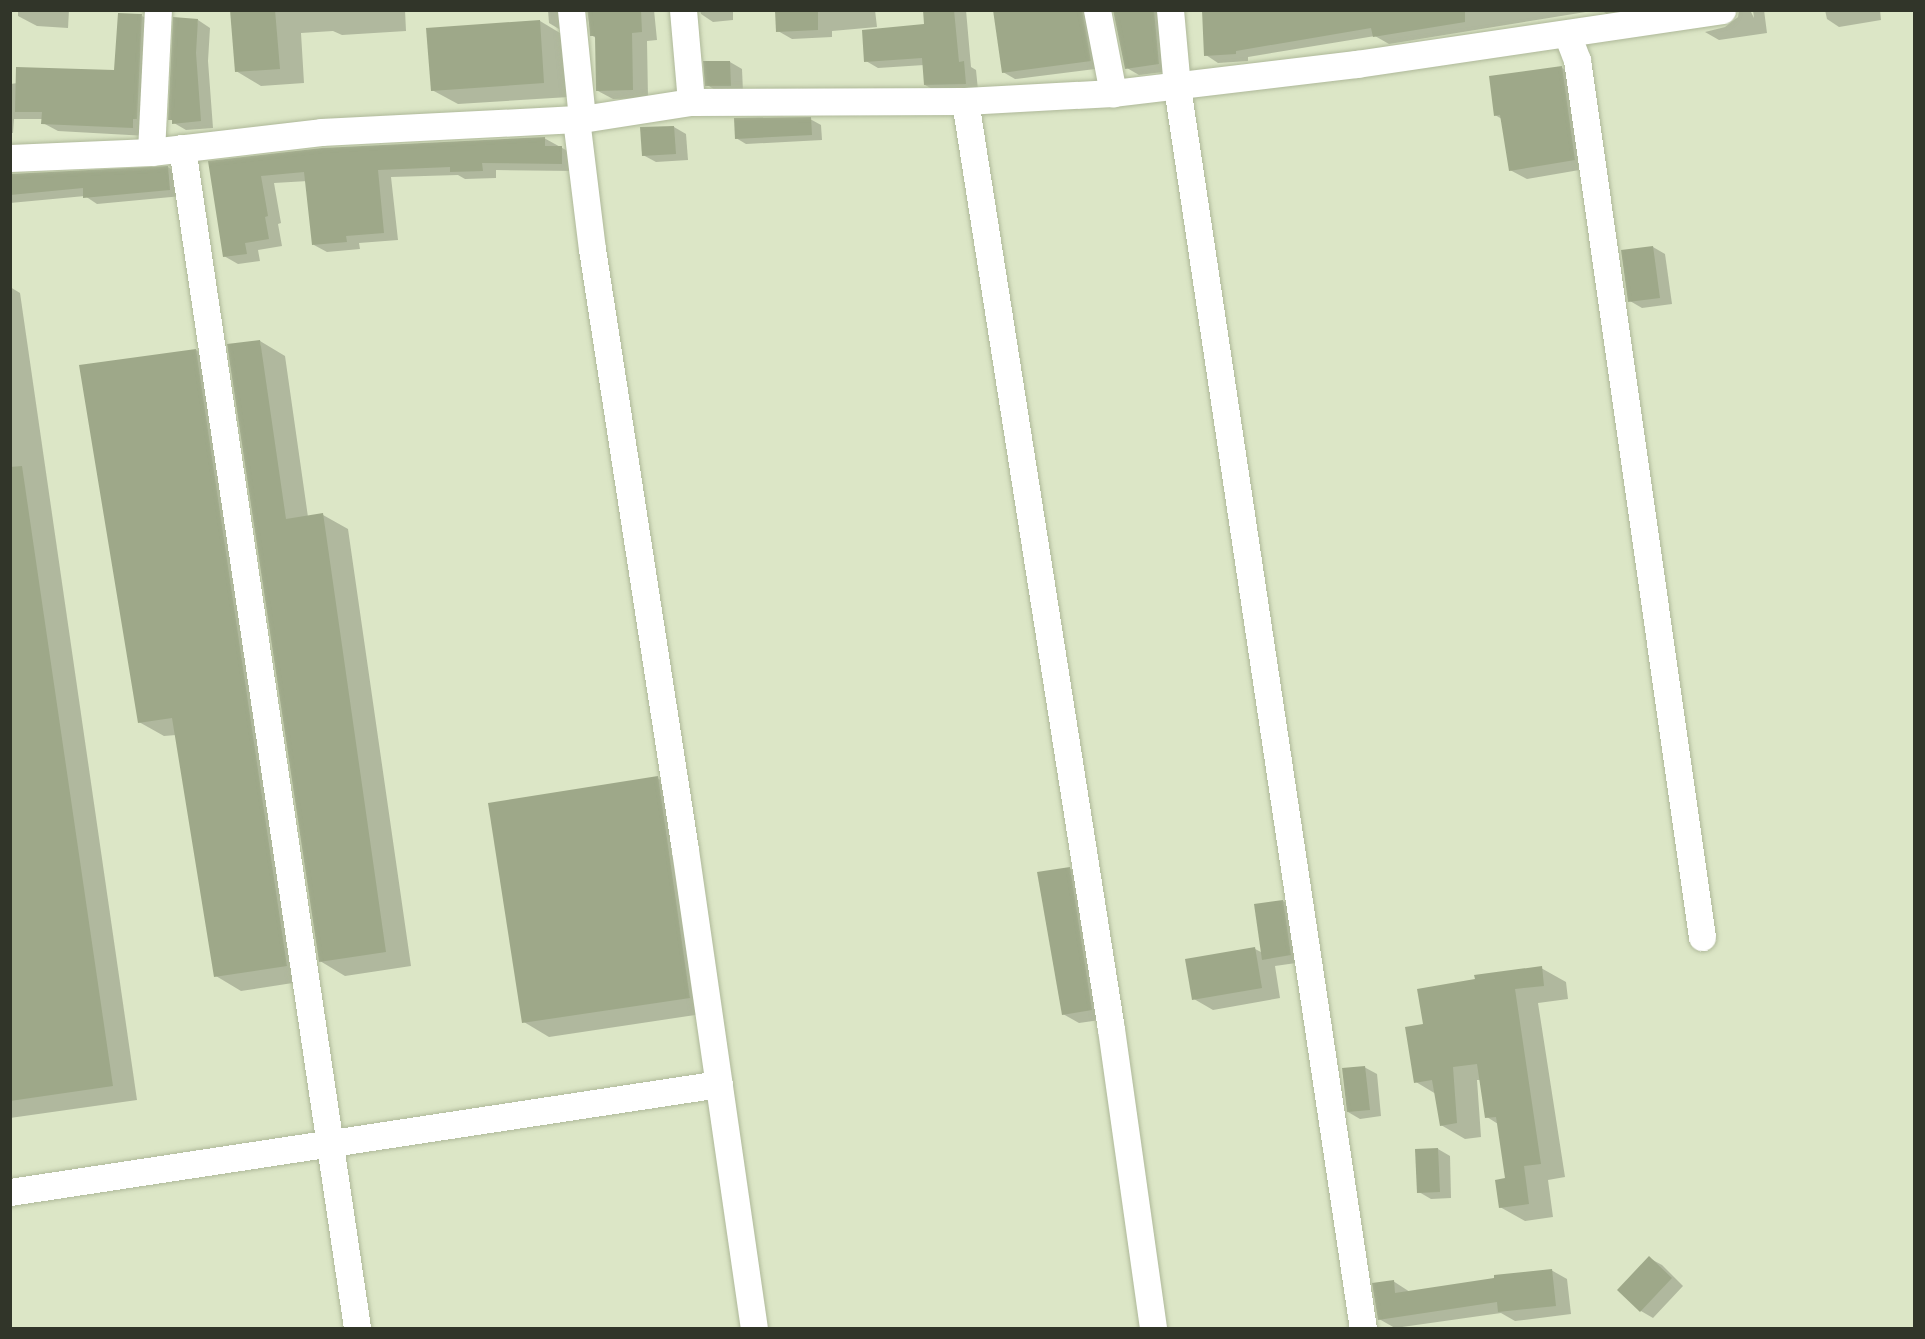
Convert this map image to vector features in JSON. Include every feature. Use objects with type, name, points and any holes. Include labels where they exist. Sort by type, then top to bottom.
[{"type":"street","points":[[151,152],[158,10]]},
{"type":"street","points":[[571,10],[592,249],[754,1329]]},
{"type":"street","points":[[683,10],[691,102]]},
{"type":"street","points":[[1097,10],[1113,93]]},
{"type":"street","points":[[1170,10],[1176,87],[1363,1329]]},
{"type":"street","points":[[10,158],[151,152],[321,132],[579,119],[691,102],[965,101],[1113,93],[1176,87],[1567,34],[1722,10]]},
{"type":"street","points":[[1567,34],[1577,60],[1702,938]]},
{"type":"street","points":[[965,101],[1111,1029],[1153,1329]]},
{"type":"street","points":[[182,148],[357,1329]]},
{"type":"street","points":[[10,1192],[719,1084]]},
{"type":"building","points":[[230,10],[275,10],[280,69],[235,72]]},
{"type":"building","points":[[588,10],[641,10],[642,32],[632,33],[633,90],[596,91],[595,36],[590,36]]},
{"type":"building","points":[[775,10],[818,10],[818,30],[776,32]]},
{"type":"building","points":[[923,10],[954,10],[959,62],[964,61],[966,84],[924,85],[922,58],[864,62],[862,30],[924,24]]},
{"type":"building","points":[[993,10],[1082,10],[1091,61],[1002,73]]},
{"type":"building","points":[[1113,10],[1154,10],[1159,64],[1125,69]]},
{"type":"building","points":[[1202,10],[1465,10],[1465,22],[1373,37],[1371,28],[1236,51],[1236,54],[1204,56]]},
{"type":"building","points":[[118,13],[142,14],[137,119],[133,119],[133,128],[41,124],[42,112],[15,112],[16,67],[114,70]]},
{"type":"building","points":[[173,17],[198,19],[196,53],[201,121],[172,124],[172,120],[168,120]]},
{"type":"building","points":[[540,20],[544,83],[431,91],[426,28]]},
{"type":"building","points":[[703,61],[730,61],[731,86],[705,86]]},
{"type":"building","points":[[1562,66],[1575,160],[1509,171],[1500,115],[1494,116],[1489,76]]},
{"type":"building","points":[[811,117],[812,135],[735,139],[734,118]]},
{"type":"building","points":[[674,126],[676,154],[642,156],[640,127]]},
{"type":"building","points":[[545,137],[545,146],[562,146],[562,164],[482,163],[483,171],[450,172],[450,167],[378,170],[384,233],[346,236],[347,242],[312,245],[304,172],[261,176],[268,216],[265,217],[269,239],[245,243],[247,254],[223,257],[208,161],[322,148]]},
{"type":"building","points":[[168,166],[170,190],[83,198],[83,188],[10,195],[10,174]]},
{"type":"building","points":[[1653,246],[1660,298],[1628,302],[1621,250]]},
{"type":"building","points":[[260,340],[286,519],[323,513],[386,952],[319,962],[227,344]]},
{"type":"building","points":[[196,349],[287,966],[214,977],[172,718],[138,723],[79,365]]},
{"type":"building","points":[[22,466],[113,1086],[10,1101],[10,467]]},
{"type":"building","points":[[658,776],[690,998],[522,1023],[488,803]]},
{"type":"building","points":[[1070,867],[1092,1010],[1062,1015],[1037,872]]},
{"type":"building","points":[[1283,900],[1291,955],[1262,960],[1254,904]]},
{"type":"building","points":[[1255,947],[1262,988],[1192,1000],[1185,959]]},
{"type":"building","points":[[1542,966],[1544,986],[1515,989],[1541,1164],[1524,1166],[1529,1204],[1499,1208],[1495,1180],[1505,1178],[1496,1117],[1485,1118],[1477,1064],[1453,1067],[1457,1123],[1440,1126],[1432,1080],[1414,1083],[1405,1027],[1423,1024],[1417,989],[1475,979],[1474,975]]},
{"type":"building","points":[[1365,1066],[1370,1110],[1347,1112],[1342,1068]]},
{"type":"building","points":[[1438,1148],[1440,1192],[1417,1193],[1415,1149]]},
{"type":"building","points":[[1649,1256],[1672,1278],[1640,1312],[1617,1290]]},
{"type":"building","points":[[1552,1269],[1556,1306],[1498,1312],[1497,1302],[1378,1320],[1372,1283],[1394,1280],[1395,1293],[1494,1278],[1494,1275]]}]
